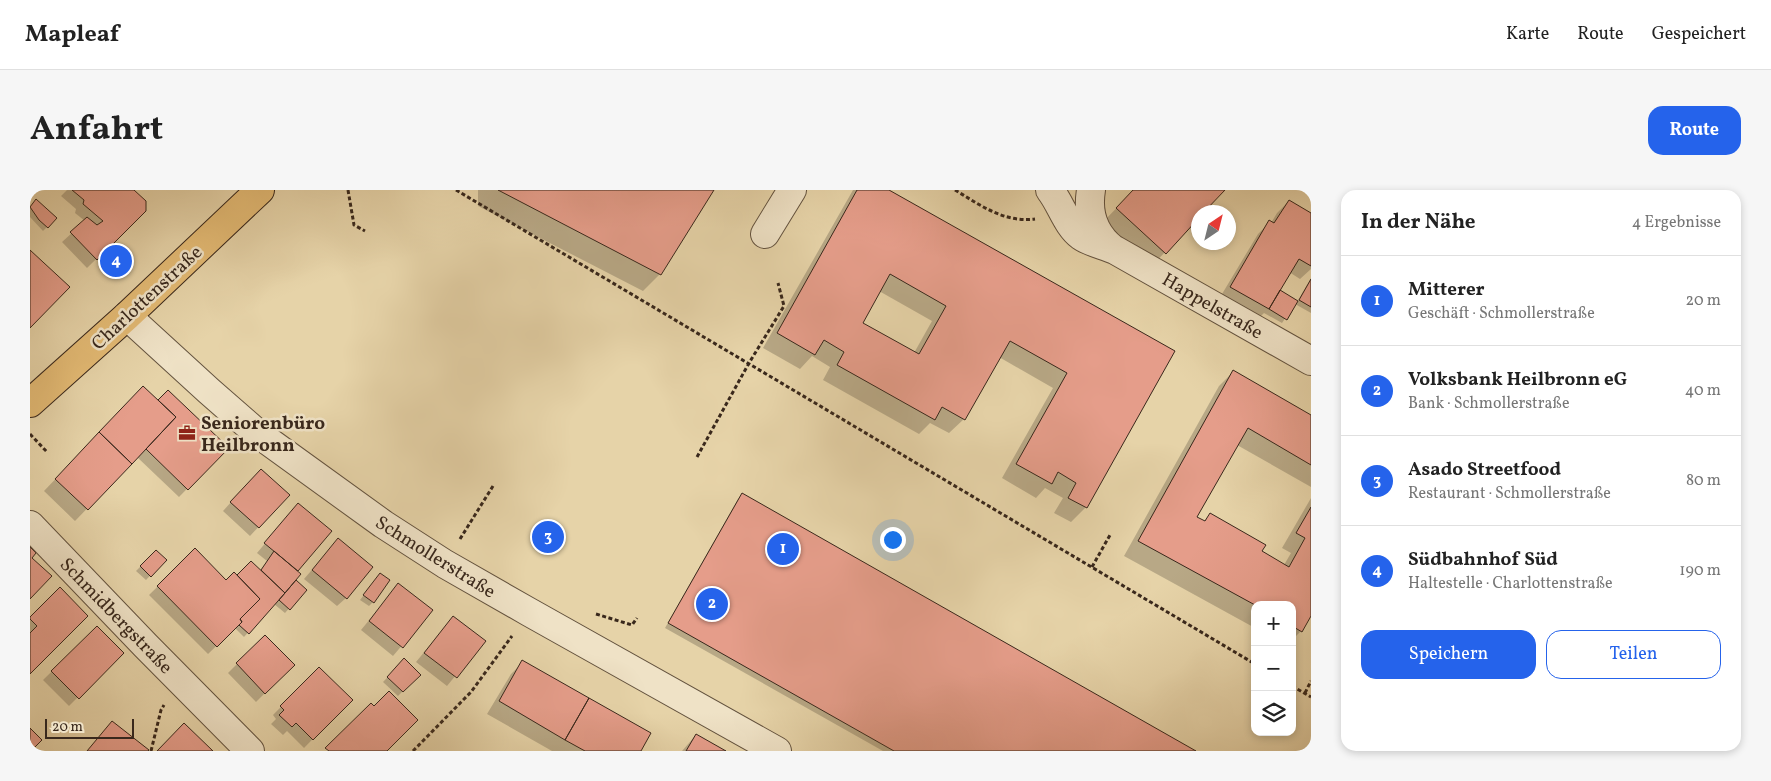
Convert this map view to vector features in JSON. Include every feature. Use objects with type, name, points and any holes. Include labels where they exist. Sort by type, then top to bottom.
[{"type":"main road","name":"Charlottenstraße","points":[[30,403],[127,316],[260,190]]},
{"type":"street","points":[[765,234],[792,190]]},
{"type":"street","name":"Happelstraße","points":[[1091,190],[1090,210],[1094,227],[1106,243],[1115,250]]},
{"type":"street","name":"Happelstraße","points":[[1057,201],[1074,230],[1080,236],[1115,250],[1311,361]]},
{"type":"street","name":"Schmollerstraße","points":[[127,316],[256,433],[376,519],[445,564],[777,751]]},
{"type":"street","name":"Schmidbergstraße","points":[[30,525],[250,751]]},
{"type":"path","points":[[348,190],[354,225],[365,231]]},
{"type":"path","points":[[456,190],[1251,662]]},
{"type":"path","points":[[955,190],[992,212],[1006,217],[1032,220],[1049,217],[1057,201]]},
{"type":"path","points":[[697,457],[749,363],[784,306],[778,283]]},
{"type":"path","points":[[30,434],[47,452]]},
{"type":"path","points":[[445,564],[493,486]]},
{"type":"path","points":[[1092,567],[1110,535]]},
{"type":"path","points":[[413,751],[471,692],[528,612]]},
{"type":"path","points":[[1305,693],[1311,681]]},
{"type":"path","name":"Schmidbergstraße","points":[[151,751],[154,746],[161,710],[184,684]]},
{"type":"path","points":[[1296,688],[1311,697]]},
{"type":"building","points":[[72,190],[134,190],[146,201],[146,211],[97,260],[70,232],[87,217],[97,225],[103,221],[83,204],[84,200]]},
{"type":"building","points":[[498,190],[714,190],[661,275]]},
{"type":"building","points":[[857,190],[889,190],[1175,351],[1087,508],[1068,498],[1076,483],[1058,472],[1052,484],[1016,464],[1067,373],[1010,341],[965,420],[942,407],[935,420],[837,365],[844,352],[824,340],[815,355],[777,333]],"holes":[[[890,274],[946,306],[919,354],[863,323]]]},
{"type":"building","points":[[1133,190],[1225,190],[1211,205],[1191,205],[1191,227],[1166,254],[1116,208]]},
{"type":"building","points":[[36,199],[57,218],[48,228],[39,220],[30,207]]},
{"type":"building","points":[[1289,200],[1311,213],[1311,266],[1299,259],[1269,309],[1230,287],[1269,220],[1274,223]]},
{"type":"building","points":[[30,250],[70,287],[30,328]]},
{"type":"building","points":[[1311,279],[1311,307],[1299,300]]},
{"type":"building","points":[[1280,290],[1298,301],[1287,320],[1269,309]]},
{"type":"building","points":[[1233,370],[1311,415],[1311,465],[1248,428],[1197,517],[1205,521],[1210,513],[1266,545],[1262,551],[1289,567],[1305,538],[1296,533],[1311,507],[1311,616],[1302,632],[1296,628],[1296,601],[1251,601],[1251,603],[1138,541]]},
{"type":"building","points":[[143,386],[176,417],[132,464],[99,432]]},
{"type":"building","name":"Seniorenbüro Heilbronn","points":[[168,390],[229,448],[188,490],[146,449],[176,417],[158,400]]},
{"type":"building","points":[[99,432],[132,464],[88,510],[55,479]]},
{"type":"building","points":[[261,469],[290,495],[259,528],[230,502]]},
{"type":"building","points":[[742,493],[1196,751],[894,751],[668,623]]},
{"type":"building","points":[[298,503],[332,531],[298,571],[264,543]]},
{"type":"building","points":[[338,538],[373,567],[347,599],[312,570]]},
{"type":"building","points":[[30,547],[36,553],[32,558],[52,576],[30,599]]},
{"type":"building","points":[[195,548],[226,580],[234,572],[260,599],[240,619],[242,622],[217,647],[157,586]]},
{"type":"building","points":[[156,550],[167,560],[151,577],[140,566]]},
{"type":"building","points":[[274,551],[301,574],[285,593],[261,570]]},
{"type":"building","points":[[251,561],[285,593],[249,634],[239,625],[242,622],[240,619],[260,599],[237,575]]},
{"type":"building","points":[[380,573],[390,580],[374,603],[363,595]]},
{"type":"building","points":[[296,580],[307,590],[290,610],[279,600]]},
{"type":"building","points":[[398,583],[433,610],[403,648],[369,621]]},
{"type":"building","points":[[60,587],[88,616],[30,674],[30,633],[37,626],[30,617]]},
{"type":"building","points":[[453,616],[486,641],[457,678],[424,653]]},
{"type":"building","points":[[97,626],[124,653],[79,699],[51,671]]},
{"type":"building","points":[[265,635],[295,665],[265,694],[236,663]]},
{"type":"building","points":[[404,658],[421,675],[403,692],[387,677]]},
{"type":"building","points":[[522,660],[589,698],[565,740],[499,701]]},
{"type":"building","points":[[319,667],[353,700],[313,740],[296,723],[292,727],[279,715],[284,710],[280,706]]},
{"type":"building","points":[[389,691],[418,720],[387,751],[329,751],[325,748],[371,703],[374,706]]},
{"type":"building","points":[[589,698],[651,733],[641,751],[585,751],[565,740]]},
{"type":"building","points":[[112,721],[149,750],[87,751]]},
{"type":"building","points":[[184,723],[213,751],[157,751]]},
{"type":"building","points":[[30,728],[42,740],[31,751],[30,751]]},
{"type":"building","points":[[696,734],[726,751],[686,751]]},
{"type":"place","name":"Südbahnhof Süd","points":[[116,261]]},
{"type":"place","name":"Seniorenbüro Heilbronn","points":[[187,433]]},
{"type":"place","name":"Asado Streetfood","points":[[548,537]]},
{"type":"place","name":"Mitterer","points":[[783,549]]},
{"type":"place","name":"Volksbank Heilbronn eG","points":[[712,604]]}]
